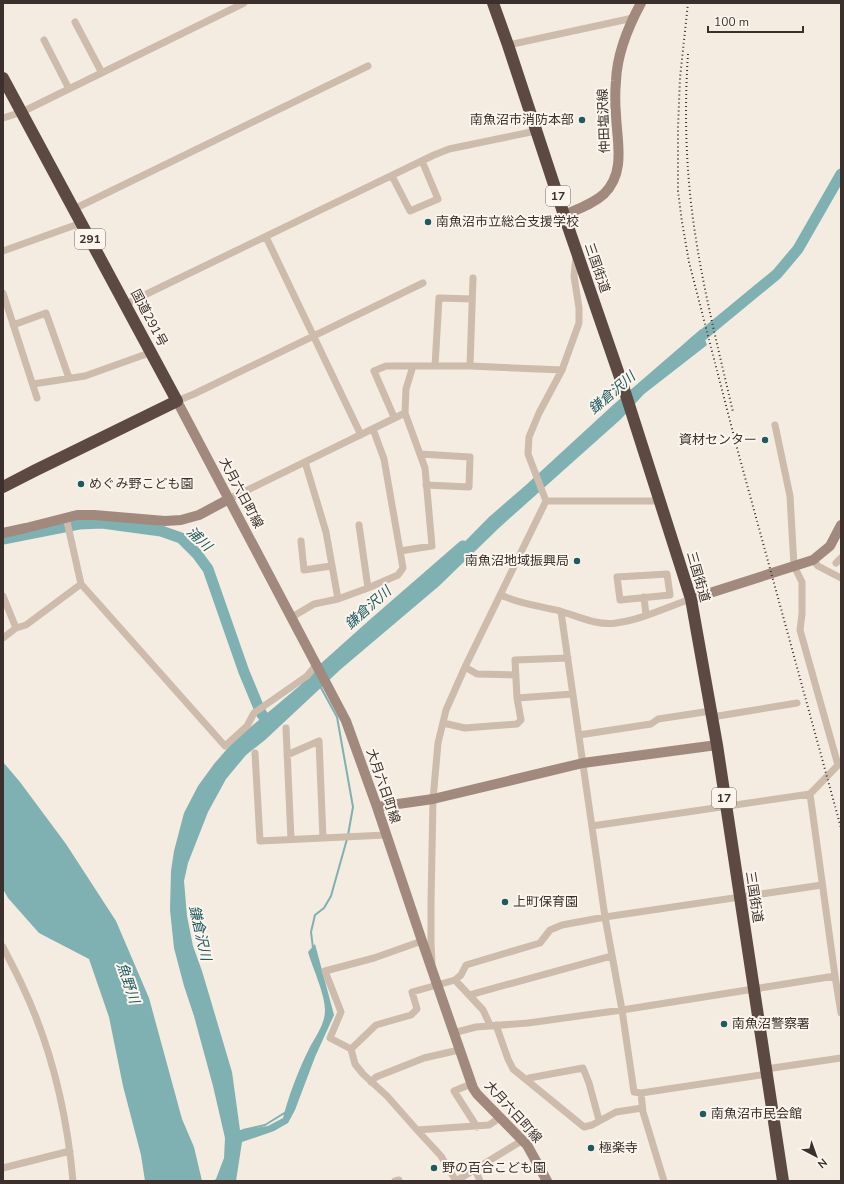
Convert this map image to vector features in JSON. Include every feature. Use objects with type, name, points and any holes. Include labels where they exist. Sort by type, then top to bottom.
[{"type":"highway","name":"三国街道","points":[[493,3],[624,389],[691,599],[717,745],[783,1181]]},
{"type":"highway","name":"国道291号","points":[[3,78],[152,352],[177,401]]},
{"type":"highway","points":[[3,487],[34,470],[177,401]]},
{"type":"main road","name":"仲田塩沢線","points":[[564,215],[587,206],[596,200],[607,190],[616,177],[619,155],[616,115],[616,80],[618,62],[624,40],[641,3]]},
{"type":"main road","name":"大月六日町線","points":[[177,401],[349,727],[471,1084],[477,1094],[523,1140],[533,1154],[547,1181]]},
{"type":"main road","points":[[3,533],[77,515],[165,521],[181,520],[198,515],[229,500]]},
{"type":"main road","points":[[691,599],[813,560],[830,546],[841,525]]},
{"type":"main road","points":[[377,807],[433,799],[583,763],[717,745]]},
{"type":"street","points":[[3,118],[22,112],[244,3]]},
{"type":"street","points":[[508,45],[633,18]]},
{"type":"street","points":[[76,22],[102,73]]},
{"type":"street","points":[[44,40],[69,89]]},
{"type":"street","points":[[74,209],[368,66]]},
{"type":"street","points":[[126,304],[422,161],[449,150],[536,132]]},
{"type":"street","points":[[392,176],[410,211],[438,199],[422,161]]},
{"type":"street","points":[[3,252],[81,223]]},
{"type":"street","points":[[266,237],[361,435]]},
{"type":"street","points":[[433,972],[431,943],[433,799],[438,743],[446,710],[465,667],[546,501],[528,454],[529,437],[539,413],[562,370],[579,323],[579,308],[574,276],[577,253]]},
{"type":"street","points":[[470,366],[473,278]]},
{"type":"street","points":[[177,401],[423,283]]},
{"type":"street","points":[[3,293],[37,398]]},
{"type":"street","points":[[435,366],[439,298],[472,299]]},
{"type":"street","points":[[13,325],[46,313],[69,378]]},
{"type":"street","points":[[33,384],[85,376],[152,352]]},
{"type":"street","points":[[394,418],[374,371],[386,366],[470,366],[562,370]]},
{"type":"street","points":[[400,551],[432,546],[425,468],[405,413],[406,389],[413,366]]},
{"type":"street","points":[[229,500],[405,413]]},
{"type":"street","points":[[592,826],[810,794],[840,763],[800,630],[802,614],[802,582],[794,566],[790,496],[776,425]]},
{"type":"street","points":[[292,617],[314,604],[338,599],[398,575],[403,568],[384,459],[373,429]]},
{"type":"street","points":[[420,454],[470,457],[468,487],[426,485]]},
{"type":"street","points":[[305,462],[326,532],[338,599]]},
{"type":"street","points":[[546,501],[661,502]]},
{"type":"street","points":[[66,517],[81,584],[225,746],[247,726],[254,713],[307,676],[317,664]]},
{"type":"street","points":[[359,525],[368,588]]},
{"type":"street","points":[[301,541],[304,570],[331,566]]},
{"type":"street","points":[[813,560],[818,566],[841,578]]},
{"type":"street","points":[[667,574],[670,595],[644,597],[620,600],[618,577],[667,574]]},
{"type":"street","points":[[3,638],[16,628],[26,625],[81,584]]},
{"type":"street","points":[[501,595],[516,602],[597,622],[615,623],[691,599]]},
{"type":"street","points":[[3,596],[16,628]]},
{"type":"street","points":[[644,597],[646,614]]},
{"type":"street","points":[[561,612],[605,917],[622,1010],[634,1092],[640,1093],[841,1058]]},
{"type":"street","points":[[443,723],[464,728],[517,724],[521,720],[517,698],[515,660],[568,658]]},
{"type":"street","points":[[465,667],[477,674],[516,676]]},
{"type":"street","points":[[517,698],[573,694]]},
{"type":"street","points":[[579,735],[652,724],[658,719],[797,703]]},
{"type":"street","points":[[286,728],[291,839]]},
{"type":"street","points":[[287,755],[319,741],[323,838]]},
{"type":"street","points":[[255,753],[260,841],[386,835]]},
{"type":"street","points":[[810,794],[841,1013]]},
{"type":"street","points":[[351,1049],[376,1025],[411,1015],[417,1008],[412,992],[455,980],[461,975],[466,965],[540,943],[550,930],[562,925],[605,917],[822,885]]},
{"type":"street","points":[[422,941],[374,958],[325,971],[342,1012],[330,1038],[351,1049],[355,1064],[363,1074],[387,1096],[441,1156],[456,1181],[523,1140]]},
{"type":"street","points":[[3,947],[23,986],[43,1038],[55,1080],[70,1151],[73,1181]]},
{"type":"street","points":[[469,995],[611,956]]},
{"type":"street","points":[[454,1033],[476,1027],[528,1023],[622,1010],[836,976]]},
{"type":"street","points":[[455,980],[483,1010],[493,1025],[508,1060],[514,1069],[584,1127],[592,1125],[616,1112],[642,1108]]},
{"type":"street","points":[[371,1082],[376,1077],[424,1058],[459,1050]]},
{"type":"street","points":[[528,1080],[529,1078],[584,1068],[599,1120]]},
{"type":"street","points":[[471,1084],[454,1091],[477,1127]]},
{"type":"street","points":[[640,1093],[642,1108],[664,1181]]},
{"type":"street","points":[[417,1130],[477,1127],[489,1125],[501,1117]]},
{"type":"street","points":[[3,1168],[70,1151]]},
{"type":"street","points":[[475,1169],[480,1181]]},
{"type":"street","points":[[395,1181],[399,1181]]},
{"type":"water","points":[[701,329],[707,345],[644,394],[621,419],[500,527],[439,586],[341,669],[265,740],[246,755],[226,779],[208,812],[188,863],[184,881],[187,916],[193,946],[202,971],[232,1072],[240,1130],[268,1126],[283,1118],[298,1074],[309,1049],[322,1026],[325,1015],[324,1004],[321,989],[308,952],[315,944],[334,1015],[315,1057],[295,1110],[288,1123],[274,1131],[242,1142],[236,1181],[213,1181],[216,1179],[224,1158],[225,1138],[213,1086],[174,948],[170,910],[171,871],[174,851],[184,813],[198,786],[233,742],[303,683],[334,663],[430,577],[489,517],[613,405]]},
{"type":"water","name":"魚野川","points":[[3,762],[20,782],[66,844],[116,921],[149,998],[182,1119],[194,1147],[202,1181],[145,1181],[141,1155],[123,1086],[109,1017],[89,959],[39,933],[8,898],[3,889]]},
{"type":"waterway","name":"鎌倉沢川","points":[[692,344],[777,274],[798,249],[841,174]]},
{"type":"waterway","name":"浦川","points":[[3,539],[79,524],[102,523],[161,531],[181,538],[197,554],[208,569],[244,672],[261,713],[269,724]]},
{"type":"waterway","name":"鎌倉沢川","points":[[306,687],[315,676],[463,546]]},
{"type":"waterway","points":[[320,686],[337,717],[353,807],[348,835]]},
{"type":"waterway","points":[[313,948],[311,932],[315,915],[324,908],[331,896],[347,839]]},
{"type":"waterway","points":[[243,1130],[265,1125],[286,1112]]},
{"type":"railway","points":[[688,3],[680,78],[678,191],[689,262],[737,448],[841,828]]},
{"type":"railway","points":[[688,54],[686,99],[687,144],[692,211],[707,300],[733,412]]},
{"type":"place","name":"南魚沼市消防本部","points":[[582,120]]},
{"type":"place","name":"南魚沼市立総合支援学校","points":[[428,222]]},
{"type":"place","name":"資材センター","points":[[765,440]]},
{"type":"place","name":"めぐみ野こども園","points":[[81,484]]},
{"type":"place","name":"南魚沼地域振興局","points":[[577,561]]},
{"type":"place","name":"上町保育園","points":[[505,902]]},
{"type":"place","name":"南魚沼警察署","points":[[724,1024]]},
{"type":"place","name":"南魚沼市民会館","points":[[703,1114]]},
{"type":"place","name":"極楽寺","points":[[591,1148]]},
{"type":"place","name":"野の百合こども園","points":[[434,1168]]}]
